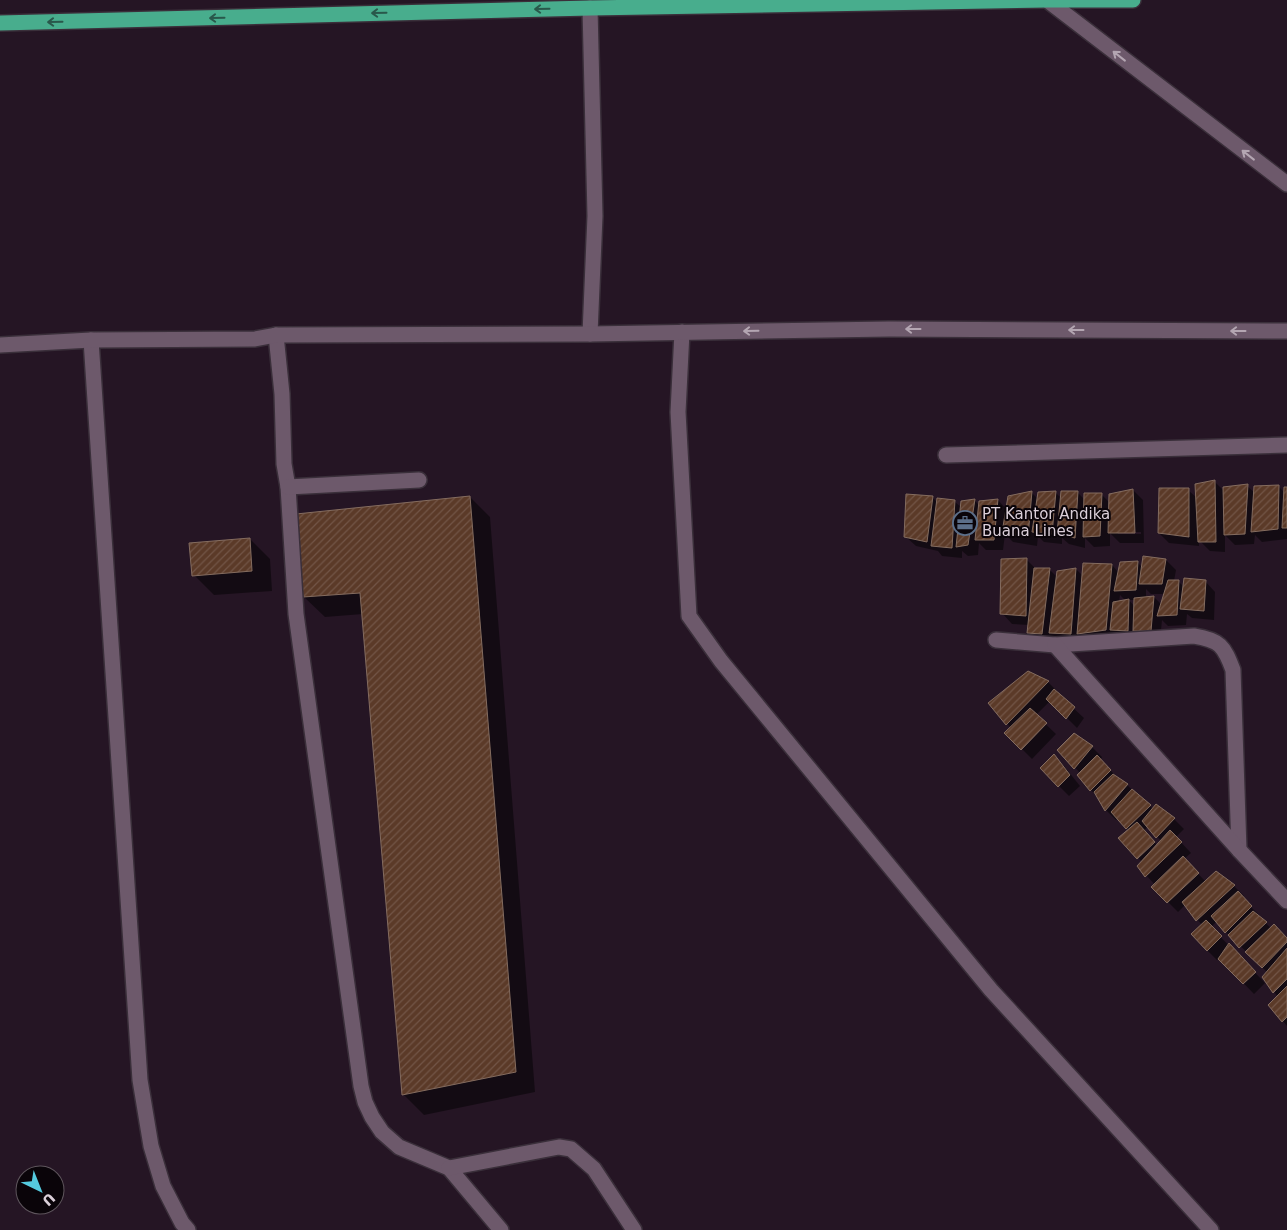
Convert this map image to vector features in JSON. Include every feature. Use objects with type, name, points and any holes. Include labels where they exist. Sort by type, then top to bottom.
[{"type":"highway","points":[[1,23],[590,8],[1133,0]]},
{"type":"street","points":[[1048,0],[1287,184]]},
{"type":"street","points":[[590,8],[595,216],[590,334]]},
{"type":"street","points":[[0,345],[91,340],[255,339],[276,335],[590,334],[889,329],[1287,331]]},
{"type":"street","points":[[682,332],[678,412],[689,616],[721,661],[991,990],[1211,1230]]},
{"type":"street","points":[[276,335],[282,394],[284,464],[288,487],[296,614],[361,1086],[365,1102],[372,1118],[382,1132],[399,1147],[449,1168],[501,1230]]},
{"type":"street","points":[[91,340],[140,1080],[151,1146],[163,1186],[188,1230]]},
{"type":"street","points":[[946,455],[1287,445]]},
{"type":"street","points":[[288,487],[418,480]]},
{"type":"street","points":[[996,640],[1055,645],[1194,636],[1209,638],[1221,645],[1233,670],[1239,850]]},
{"type":"street","points":[[1055,645],[1287,901]]},
{"type":"street","points":[[449,1168],[559,1147],[571,1149],[594,1169],[634,1230]]},
{"type":"building","points":[[1215,480],[1216,542],[1198,542],[1195,484]]},
{"type":"building","points":[[1248,484],[1245,534],[1224,535],[1223,487]]},
{"type":"building","points":[[1279,485],[1278,529],[1251,532],[1254,486]]},
{"type":"building","points":[[1284,487],[1287,487],[1287,528],[1282,528]]},
{"type":"building","points":[[1159,488],[1189,488],[1189,537],[1158,533]]},
{"type":"building","points":[[1133,489],[1135,533],[1108,533],[1109,494]]},
{"type":"building","points":[[1032,491],[1028,537],[1002,533],[1008,496]]},
{"type":"building","points":[[1056,491],[1052,534],[1032,532],[1038,492]]},
{"type":"building","points":[[1061,491],[1078,491],[1075,538],[1057,534]]},
{"type":"building","points":[[1084,493],[1102,493],[1100,536],[1083,537]]},
{"type":"building","points":[[906,494],[933,496],[927,542],[904,537]]},
{"type":"building","points":[[470,496],[516,1072],[402,1095],[360,593],[303,597],[296,514]]},
{"type":"building","points":[[937,498],[955,500],[952,548],[931,546]]},
{"type":"building","name":"PT Kantor Andika Buana Lines","points":[[975,499],[968,545],[956,547],[961,501]]},
{"type":"building","points":[[998,499],[994,540],[975,540],[979,501]]},
{"type":"building","points":[[250,538],[252,571],[192,576],[189,543]]},
{"type":"building","points":[[1143,556],[1166,559],[1162,584],[1139,584]]},
{"type":"building","points":[[1027,558],[1026,616],[1000,614],[1001,559]]},
{"type":"building","points":[[1138,561],[1136,590],[1114,591],[1120,562]]},
{"type":"building","points":[[1083,563],[1112,564],[1106,630],[1077,634]]},
{"type":"building","points":[[1034,568],[1050,568],[1042,634],[1027,633]]},
{"type":"building","points":[[1076,568],[1071,634],[1049,633],[1057,571]]},
{"type":"building","points":[[1184,578],[1206,580],[1204,611],[1180,609]]},
{"type":"building","points":[[1168,580],[1179,580],[1177,615],[1157,616]]},
{"type":"building","points":[[1154,596],[1151,631],[1133,631],[1134,598]]},
{"type":"building","points":[[1129,599],[1128,631],[1110,630],[1113,602]]},
{"type":"building","points":[[1028,671],[1049,681],[1006,725],[988,703]]},
{"type":"building","points":[[1054,689],[1075,707],[1066,719],[1046,699]]},
{"type":"building","points":[[1030,708],[1047,723],[1021,750],[1004,733]]},
{"type":"building","points":[[1074,733],[1093,746],[1074,769],[1057,750]]},
{"type":"building","points":[[1054,754],[1070,775],[1058,787],[1040,768]]},
{"type":"building","points":[[1097,755],[1111,770],[1090,791],[1077,775]]},
{"type":"building","points":[[1113,774],[1128,784],[1105,811],[1094,792]]},
{"type":"building","points":[[1132,789],[1151,805],[1126,829],[1111,812]]},
{"type":"building","points":[[1156,804],[1175,818],[1156,838],[1142,821]]},
{"type":"building","points":[[1137,822],[1155,842],[1137,859],[1118,838]]},
{"type":"building","points":[[1170,830],[1182,842],[1145,877],[1137,866]]},
{"type":"building","points":[[1183,856],[1199,873],[1167,903],[1151,887]]},
{"type":"building","points":[[1216,871],[1235,885],[1196,921],[1182,902]]},
{"type":"building","points":[[1238,891],[1252,906],[1225,933],[1211,916]]},
{"type":"building","points":[[1253,911],[1267,922],[1239,948],[1228,935]]},
{"type":"building","points":[[1206,920],[1222,936],[1207,951],[1191,934]]},
{"type":"building","points":[[1274,924],[1287,938],[1287,942],[1262,968],[1245,952]]},
{"type":"building","points":[[1229,943],[1256,972],[1243,984],[1218,959]]},
{"type":"building","points":[[1287,948],[1287,979],[1273,993],[1262,977]]},
{"type":"building","points":[[1287,986],[1287,1017],[1282,1022],[1268,1005]]},
{"type":"place","name":"PT Kantor Andika Buana Lines","points":[[965,523]]}]
